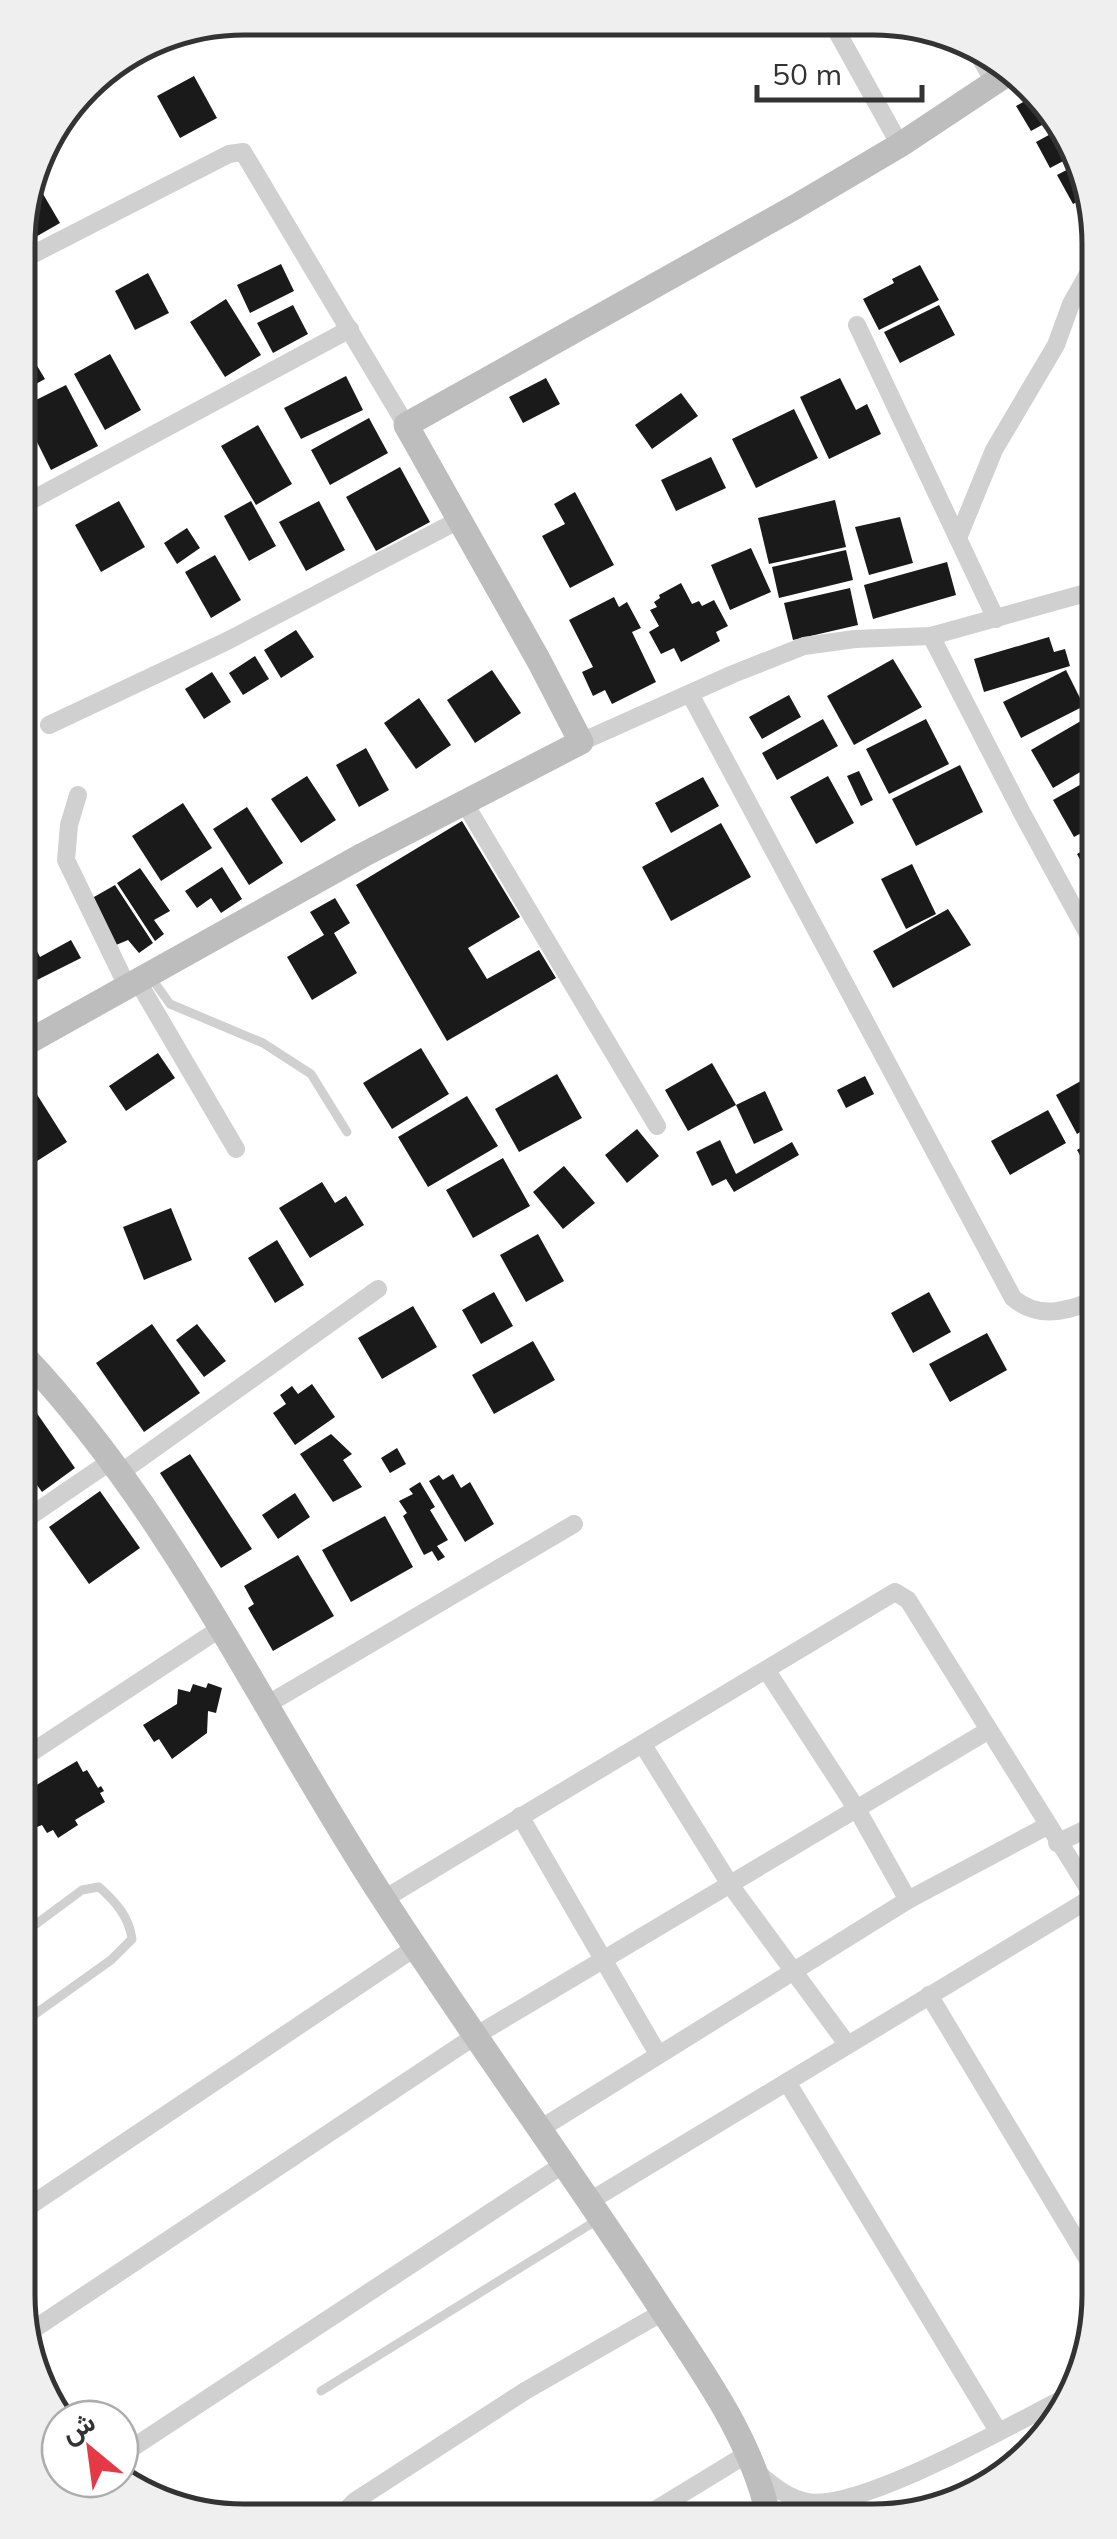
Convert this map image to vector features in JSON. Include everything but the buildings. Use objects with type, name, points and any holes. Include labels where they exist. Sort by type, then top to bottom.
[{"type":"street","points":[[839,35],[900,145]]},
{"type":"street","points":[[406,425],[795,207],[900,145],[1000,79]]},
{"type":"street","points":[[35,253],[229,154],[243,152],[406,425],[581,742]]},
{"type":"street","points":[[958,538],[994,450],[1056,346],[1082,286]]},
{"type":"street","points":[[857,324],[996,619]]},
{"type":"street","points":[[35,498],[350,329]]},
{"type":"street","points":[[50,725],[227,641],[459,520]]},
{"type":"street","points":[[35,1038],[464,802],[581,742],[690,694],[804,646],[854,638],[931,636],[1082,594]]},
{"type":"street","points":[[931,636],[1082,922]]},
{"type":"street","points":[[690,694],[1013,1298],[1027,1309],[1042,1312],[1066,1311],[1082,1305]]},
{"type":"street","points":[[78,795],[69,825],[66,860],[236,1149]]},
{"type":"street","points":[[464,802],[657,1126]]},
{"type":"street","points":[[35,1514],[116,1467],[378,1289]]},
{"type":"street","points":[[35,1368],[116,1467],[161,1530],[384,1899],[662,2312],[751,2462],[765,2504]]},
{"type":"street","points":[[268,1704],[574,1524]]},
{"type":"street","points":[[384,1899],[889,1595],[900,1592],[1082,1880]]},
{"type":"street","points":[[35,1750],[221,1628]]},
{"type":"street","points":[[767,1671],[858,1810],[908,1900]]},
{"type":"street","points":[[38,2326],[475,2036],[989,1730]]},
{"type":"street","points":[[642,1746],[731,1886],[847,2044]]},
{"type":"street","points":[[520,1816],[658,2054]]},
{"type":"street","points":[[540,2129],[908,1900],[1052,1834],[1082,1827]]},
{"type":"street","points":[[596,2209],[847,2044],[1082,1907]]},
{"type":"street","points":[[35,2202],[416,1947]]},
{"type":"street","points":[[929,1994],[1082,2250]]},
{"type":"street","points":[[787,2082],[998,2431]]},
{"type":"street","points":[[140,2443],[564,2164]]},
{"type":"street","points":[[352,2504],[437,2446],[662,2312]]},
{"type":"street","points":[[751,2462],[796,2499],[840,2502],[1050,2405]]},
{"type":"street","points":[[669,2504],[751,2462]]},
{"type":"lane","points":[[138,980],[170,1004],[263,1043],[311,1074],[347,1132]]},
{"type":"lane","points":[[35,1925],[82,1890],[100,1888],[114,1900],[130,1924],[132,1939],[111,1960],[35,2014]]},
{"type":"lane","points":[[321,2391],[596,2209]]}]
